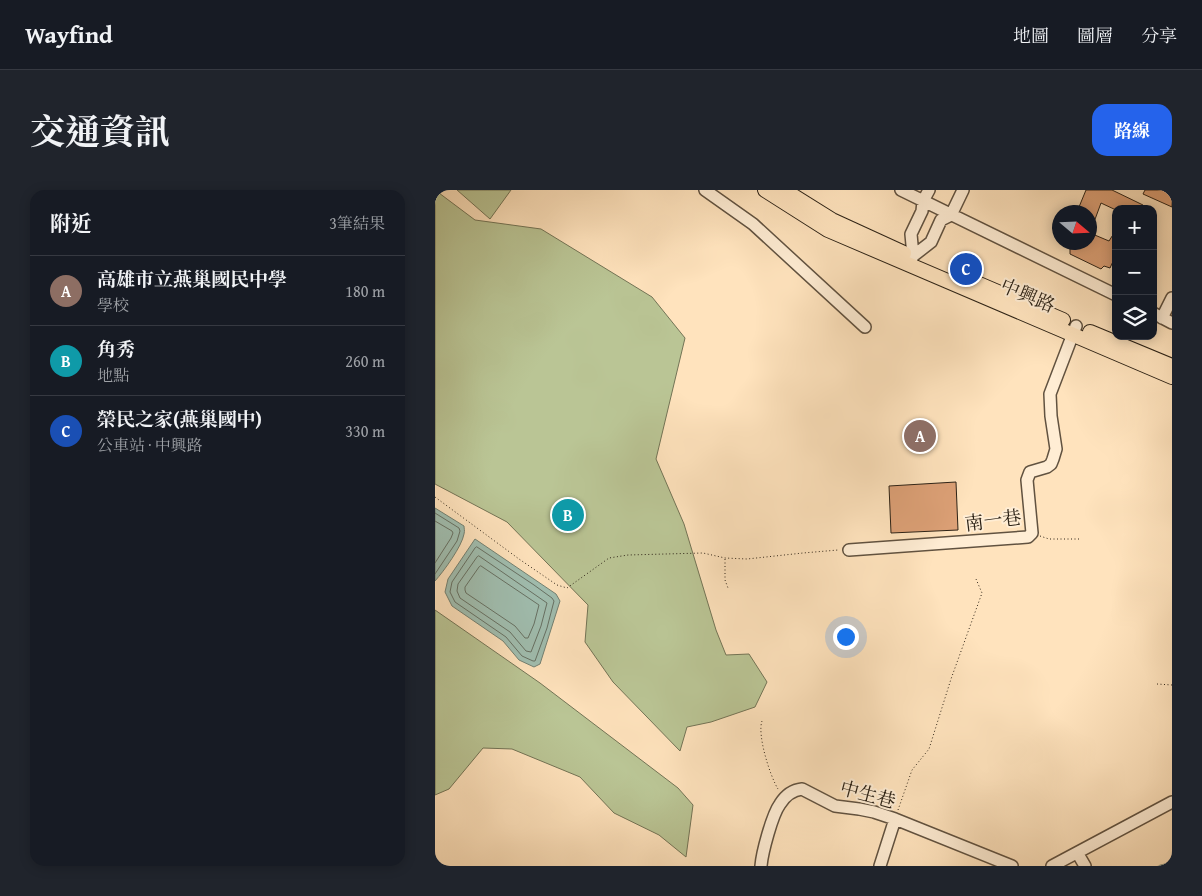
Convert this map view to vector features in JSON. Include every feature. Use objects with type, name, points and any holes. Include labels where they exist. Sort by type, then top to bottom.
[{"type":"main road","name":"中興路","points":[[765,190],[829,230],[911,261],[1016,305],[1074,330],[1172,377]]},
{"type":"main road","name":"中興路","points":[[784,190],[832,220],[911,261]]},
{"type":"main road","name":"中興路","points":[[1074,330],[1172,366]]},
{"type":"lane","points":[[705,190],[753,224],[865,327]]},
{"type":"lane","points":[[901,190],[1112,293]]},
{"type":"lane","points":[[911,261],[911,234],[922,212],[923,201],[929,190]]},
{"type":"lane","points":[[911,261],[931,242],[941,220],[951,215],[963,190]]},
{"type":"lane","points":[[1162,318],[1172,298]]},
{"type":"lane","name":"南一巷","points":[[849,550],[1027,537],[1032,534],[1027,480],[1030,472],[1047,467],[1053,459],[1055,448],[1051,416],[1051,394],[1074,330]]},
{"type":"lane","name":"中生巷","points":[[784,799],[790,793],[803,789],[835,806],[866,810],[895,819],[1012,866]]},
{"type":"lane","points":[[761,866],[766,841],[778,806],[784,799]]},
{"type":"lane","points":[[1052,866],[1078,854],[1172,802]]},
{"type":"lane","points":[[880,866],[895,819]]},
{"type":"lane","points":[[1078,854],[1085,866]]},
{"type":"path","points":[[435,498],[557,585],[567,588],[609,558],[627,555],[703,553],[725,558],[747,559],[849,550]]},
{"type":"path","points":[[1032,534],[1049,539],[1081,539]]},
{"type":"path","points":[[725,558],[725,580],[729,588]]},
{"type":"path","points":[[895,819],[912,770],[929,749],[951,679],[982,593],[976,579]]},
{"type":"path","points":[[1157,684],[1172,685]]},
{"type":"path","points":[[763,720],[760,727],[773,780],[784,799]]},
{"type":"green space","points":[[435,190],[475,220],[541,229],[652,297],[685,338],[656,459],[684,524],[716,630],[726,655],[749,654],[767,682],[755,707],[711,722],[687,727],[680,751],[613,682],[585,642],[588,605],[507,522],[435,484]]},
{"type":"green space","points":[[457,190],[511,190],[490,219]]},
{"type":"green space","points":[[435,610],[540,683],[678,788],[693,805],[686,857],[659,835],[614,813],[580,777],[512,749],[483,748],[449,789],[435,795]]},
{"type":"water","points":[[435,508],[464,526],[464,531],[463,539],[456,552],[435,581]]},
{"type":"water","points":[[475,539],[556,594],[560,601],[540,664],[534,667],[519,660],[503,641],[452,606],[445,592],[448,579]]},
{"type":"building","points":[[1086,190],[1112,190],[1143,205],[1112,205],[1112,208],[1101,203],[1097,214],[1097,205],[1080,205]]},
{"type":"building","points":[[1145,190],[1172,190],[1172,207],[1143,194]]},
{"type":"building","points":[[1097,236],[1109,241],[1112,236],[1112,264],[1110,268],[1104,266],[1101,269],[1070,254],[1070,250],[1097,250]]},
{"type":"building","points":[[956,482],[958,530],[891,533],[889,486]]},
{"type":"waterway","points":[[1160,866],[1172,863]]},
{"type":"place","name":"榮民之家(燕巢國中)","points":[[966,269]]},
{"type":"place","name":"高雄市立燕巢國民中學","points":[[920,436]]},
{"type":"place","name":"角秀","points":[[568,515]]}]
